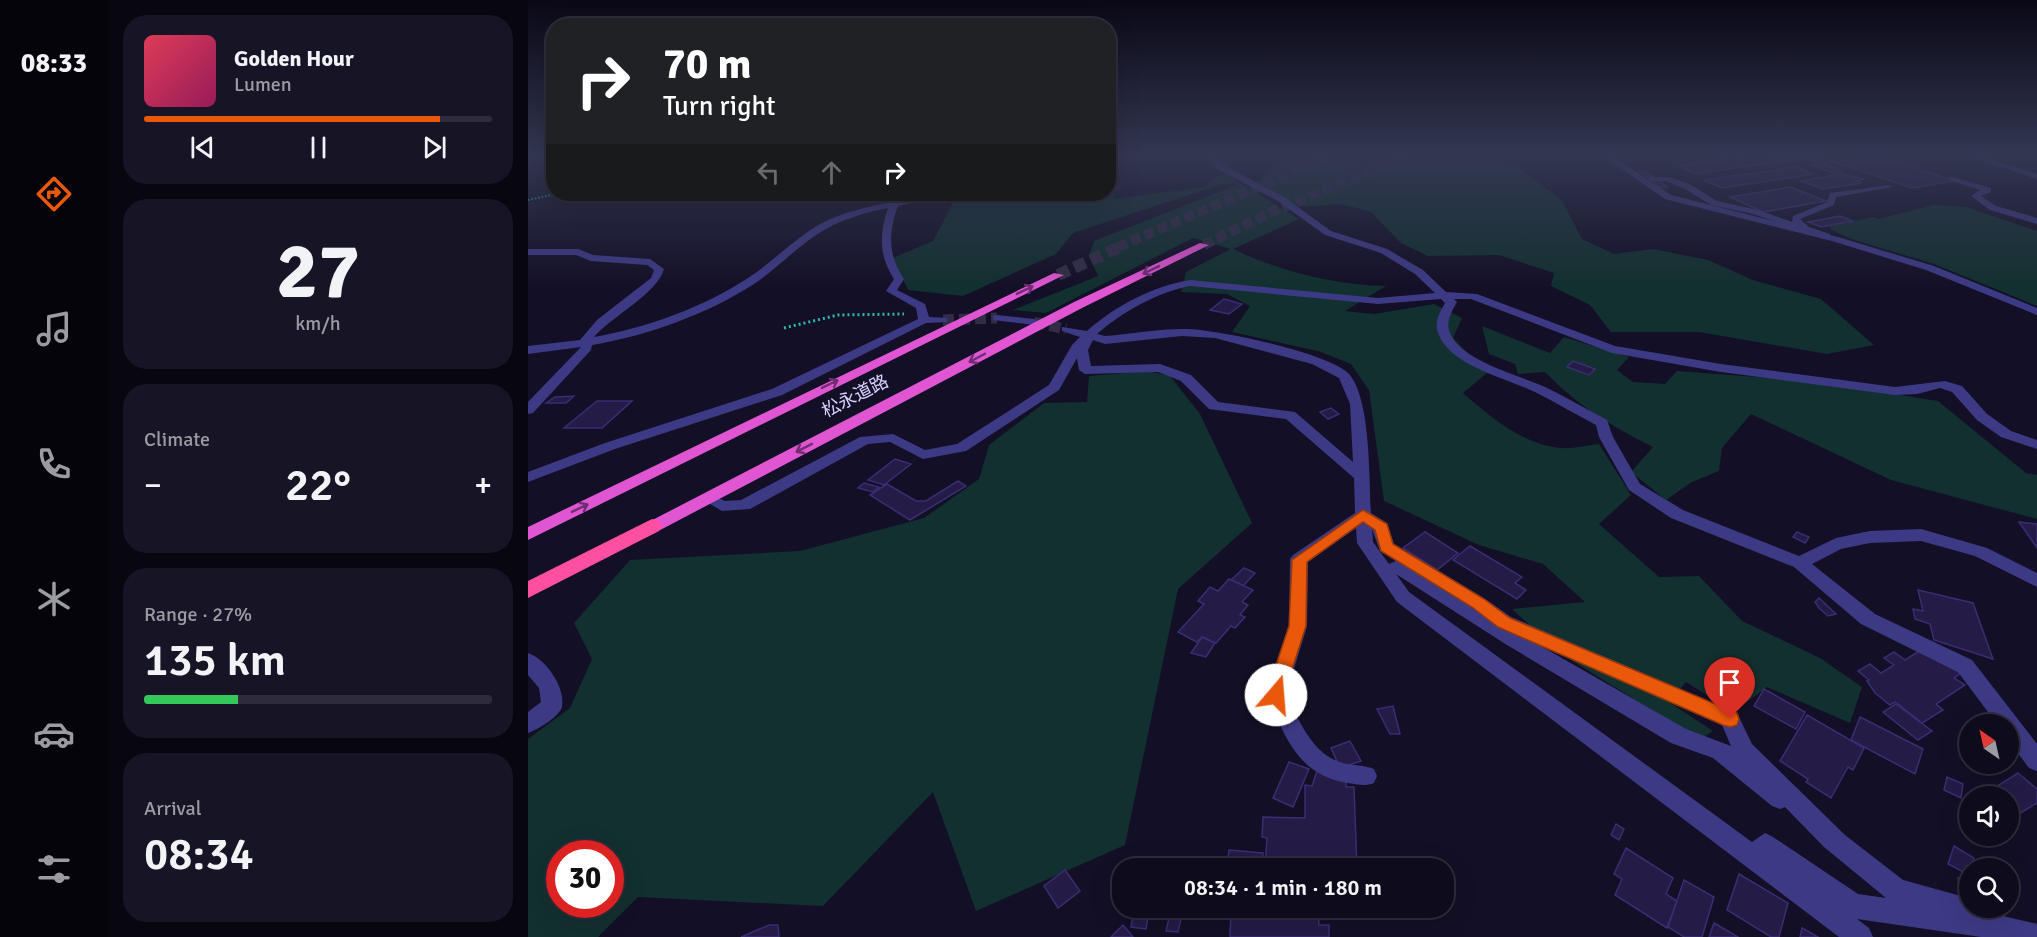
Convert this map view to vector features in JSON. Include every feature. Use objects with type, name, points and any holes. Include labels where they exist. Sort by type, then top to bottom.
[{"type":"highway","name":"松永道路","points":[[528,590],[1078,305],[1204,245]]},
{"type":"highway","name":"松永道路","points":[[528,534],[796,400],[1058,275]]},
{"type":"highway","points":[[528,596],[652,526]]},
{"type":"street","points":[[1282,200],[1328,233],[1384,251],[1419,272],[1451,302],[1442,319],[1445,336],[1483,366],[1540,389],[1602,423],[1606,437],[1634,487],[1677,514],[1800,563],[1868,619],[1965,666],[2037,761]]},
{"type":"street","points":[[1679,200],[1835,239],[1930,268],[2037,312]]},
{"type":"street","points":[[1979,200],[2037,221]]},
{"type":"street","points":[[528,350],[584,342],[637,329],[693,309],[739,288],[783,258],[807,236],[828,225],[865,210],[910,201]]},
{"type":"street","points":[[1983,203],[2037,212]]},
{"type":"street","points":[[894,204],[886,224],[885,254],[889,266],[899,279],[891,291],[921,306],[924,320]]},
{"type":"street","points":[[528,252],[578,252],[591,258],[650,262],[659,269],[656,279],[601,322],[584,342]]},
{"type":"street","points":[[708,498],[722,506],[744,505],[865,440],[893,438],[923,455],[961,448],[1054,387],[1078,345],[1104,322],[1167,287],[1191,283],[1378,301],[1446,295],[1473,296],[1612,349],[1721,368],[1895,392],[1917,390],[1940,384],[1957,388],[1982,417],[2006,434],[2037,445]]},
{"type":"street","points":[[997,318],[1034,322]]},
{"type":"street","points":[[528,477],[610,446],[777,392],[924,320],[943,320]]},
{"type":"street","points":[[1066,329],[1105,340],[1182,332],[1215,334],[1316,362],[1344,376],[1357,404],[1365,543],[1403,597],[1754,856],[1856,936]]},
{"type":"street","points":[[1089,337],[1082,350],[1085,370],[1160,368],[1185,378],[1214,406],[1290,415],[1360,476]]},
{"type":"street","points":[[528,410],[587,347],[584,342]]},
{"type":"street","points":[[777,392],[796,400]]},
{"type":"street","points":[[1363,515],[1299,560],[1298,626],[1276,695],[1302,747],[1331,770],[1366,776]]},
{"type":"street","points":[[1363,515],[1382,527],[1386,547],[1478,603],[1504,622],[1730,719],[1744,751],[1839,845]]},
{"type":"street","points":[[1800,563],[1836,544],[1870,537],[1921,535],[1981,552],[2037,581]]},
{"type":"street","points":[[1386,572],[1398,567],[1514,640],[1669,730],[1721,751],[1897,891],[1961,909],[1980,924]]},
{"type":"street","points":[[528,661],[549,686],[552,706],[528,724]]},
{"type":"street","points":[[1754,856],[1765,845],[1854,906],[1980,924],[2037,937]]},
{"type":"lane","points":[[1709,200],[1714,203],[1755,212],[1835,239]]},
{"type":"lane","points":[[1807,229],[1798,224],[1796,218],[1831,203],[1832,200]]},
{"type":"lane","points":[[894,204],[897,201]]},
{"type":"path","points":[[784,328],[849,314],[889,312],[916,315],[924,320]]},
{"type":"green space","points":[[1174,200],[1073,233],[1056,254],[963,296],[908,290],[893,258],[933,241],[953,203],[958,201]]},
{"type":"green space","points":[[1200,200],[1267,200],[1299,219],[1233,249],[1269,264],[1327,280],[1386,286],[1345,311],[1374,314],[1434,304],[1462,318],[1453,338],[1487,373],[1463,393],[1496,420],[1533,441],[1561,448],[1599,444],[1631,495],[1599,524],[1659,577],[1699,576],[1742,621],[1820,658],[1862,687],[1850,723],[1767,687],[1734,712],[1686,682],[1669,702],[1713,731],[1700,740],[1563,655],[1512,609],[1585,602],[1543,564],[1479,545],[1384,501],[1369,390],[1351,364],[1318,351],[1232,332],[1250,306],[1227,294],[1181,292],[1186,272],[1231,249],[1193,238],[1046,313],[1013,310],[1098,276],[1089,256],[1094,241]]},
{"type":"green space","points":[[1286,200],[1560,200],[1582,239],[1614,254],[1653,249],[1708,260],[1753,280],[1821,299],[1874,345],[1827,354],[1699,332],[1611,332],[1590,305],[1551,286],[1554,273],[1499,255],[1428,256],[1401,243],[1371,212],[1341,204],[1299,207]]},
{"type":"green space","points":[[1934,205],[1966,207],[2037,231],[2037,306],[1934,264],[1851,239],[1830,229],[1831,226],[1873,217],[1878,219]]},
{"type":"green space","points":[[1482,326],[1550,353],[1564,337],[1629,357],[1617,370],[1633,382],[1665,384],[1677,371],[1811,381],[1938,401],[2026,473],[2037,475],[2037,519],[1891,480],[1751,414],[1722,448],[1719,471],[1692,482],[1666,500],[1631,472],[1653,447],[1596,414],[1570,395],[1545,372],[1518,374],[1515,364],[1489,354]]},
{"type":"green space","points":[[1147,371],[1170,376],[1200,414],[1252,523],[1178,589],[1125,845],[976,911],[933,792],[823,906],[638,897],[624,911],[624,840],[546,840],[546,918],[617,918],[598,937],[528,937],[528,739],[570,708],[592,659],[574,623],[630,560],[800,551],[924,518],[979,479],[989,445],[1044,403],[1087,402],[1089,376]]},
{"type":"building","points":[[1736,200],[1826,201],[1763,212]]},
{"type":"building","points":[[1840,216],[1853,221],[1821,227],[1808,222]]},
{"type":"building","points":[[1224,299],[1242,304],[1229,314],[1210,310]]},
{"type":"building","points":[[1573,361],[1595,369],[1589,375],[1567,367]]},
{"type":"building","points":[[574,396],[566,403],[546,403],[555,397]]},
{"type":"building","points":[[597,401],[632,401],[602,428],[564,428]]},
{"type":"building","points":[[1331,408],[1339,414],[1328,419],[1320,412]]},
{"type":"building","points":[[895,459],[911,464],[884,485],[868,480]]},
{"type":"building","points":[[958,481],[966,486],[910,520],[870,495],[887,484],[916,501],[926,501]]},
{"type":"building","points":[[864,483],[879,487],[873,492],[858,488]]},
{"type":"building","points":[[2019,522],[2037,524],[2037,548]]},
{"type":"building","points":[[1425,532],[1458,553],[1437,570],[1403,548]]},
{"type":"building","points":[[1797,532],[1809,537],[1805,543],[1793,537]]},
{"type":"building","points":[[1470,546],[1522,577],[1515,583],[1526,590],[1517,599],[1453,560]]},
{"type":"building","points":[[1244,568],[1255,573],[1243,586],[1231,580]]},
{"type":"building","points":[[1229,579],[1253,590],[1242,602],[1248,605],[1240,615],[1245,617],[1235,628],[1231,626],[1216,643],[1202,637],[1197,642],[1178,632],[1204,604],[1198,601],[1210,587],[1218,591]]},
{"type":"building","points":[[1918,590],[1973,603],[1993,659],[1934,640],[1930,624],[1915,619],[1913,609],[1923,611]]},
{"type":"building","points":[[1819,598],[1836,614],[1828,616],[1819,608],[1815,602]]},
{"type":"building","points":[[1202,637],[1215,643],[1206,657],[1191,653]]},
{"type":"building","points":[[1919,651],[1961,673],[1954,678],[1965,685],[1936,704],[1943,710],[1922,723],[1895,702],[1890,705],[1875,693],[1867,681],[1869,680],[1858,671],[1870,664],[1881,673],[1894,665],[1884,658],[1894,652],[1905,660]]},
{"type":"building","points":[[1764,689],[1805,712],[1796,729],[1754,706]]},
{"type":"building","points":[[1896,704],[1932,731],[1918,740],[1883,712]]},
{"type":"building","points":[[1393,706],[1400,734],[1390,734],[1377,709]]},
{"type":"building","points":[[1807,715],[1864,748],[1853,770],[1848,767],[1831,798],[1806,782],[1808,779],[1780,761]]},
{"type":"building","points":[[1860,717],[1923,749],[1915,774],[1851,740]]},
{"type":"building","points":[[1350,741],[1361,761],[1340,768],[1331,748]]},
{"type":"building","points":[[1289,762],[1309,769],[1293,807],[1273,798]]},
{"type":"building","points":[[1317,771],[1346,780],[1346,787],[1354,787],[1357,858],[1266,858],[1267,838],[1262,837],[1263,817],[1305,818],[1305,785],[1312,786]]},
{"type":"building","points":[[2019,774],[2037,789],[2037,803],[2019,814],[2019,786],[1997,786]]},
{"type":"building","points":[[1947,777],[1963,784],[1959,786],[1959,797],[1944,790]]},
{"type":"building","points":[[1616,824],[1624,829],[1619,840],[1611,835]]},
{"type":"building","points":[[1954,846],[1974,858],[1959,858],[1959,870],[1948,864]]},
{"type":"building","points":[[1626,848],[1673,878],[1666,894],[1677,901],[1667,928],[1615,895],[1622,879],[1614,874]]},
{"type":"building","points":[[1229,850],[1263,853],[1263,858],[1228,858]]},
{"type":"building","points":[[1065,870],[1080,891],[1058,908],[1044,886]]},
{"type":"building","points":[[1739,874],[1788,903],[1779,937],[1771,937],[1727,910]]},
{"type":"building","points":[[1684,880],[1714,897],[1702,937],[1684,937],[1668,927]]},
{"type":"building","points":[[1133,918],[1148,918],[1146,929],[1131,927]]},
{"type":"building","points":[[1169,918],[1181,919],[1178,932],[1166,931]]},
{"type":"building","points":[[1231,918],[1319,918],[1319,925],[1329,925],[1329,937],[1230,937]]},
{"type":"building","points":[[1714,923],[1738,937],[1709,937]]},
{"type":"building","points":[[769,925],[778,925],[779,937],[741,937]]},
{"type":"building","points":[[1123,925],[1133,937],[1111,937]]},
{"type":"building","points":[[1802,928],[1818,937],[1800,937]]},
{"type":"tunnel","points":[[1118,247],[1228,200]]},
{"type":"tunnel","points":[[1204,245],[1302,200]]},
{"type":"tunnel","points":[[1058,275],[1122,246]]},
{"type":"tunnel","points":[[943,320],[997,318]]},
{"type":"tunnel","points":[[1034,322],[1066,329]]},
{"type":"route","points":[[1276,695],[1298,626],[1299,560],[1363,515],[1382,527],[1386,547],[1412,565],[1478,603],[1504,622],[1730,719]]}]
